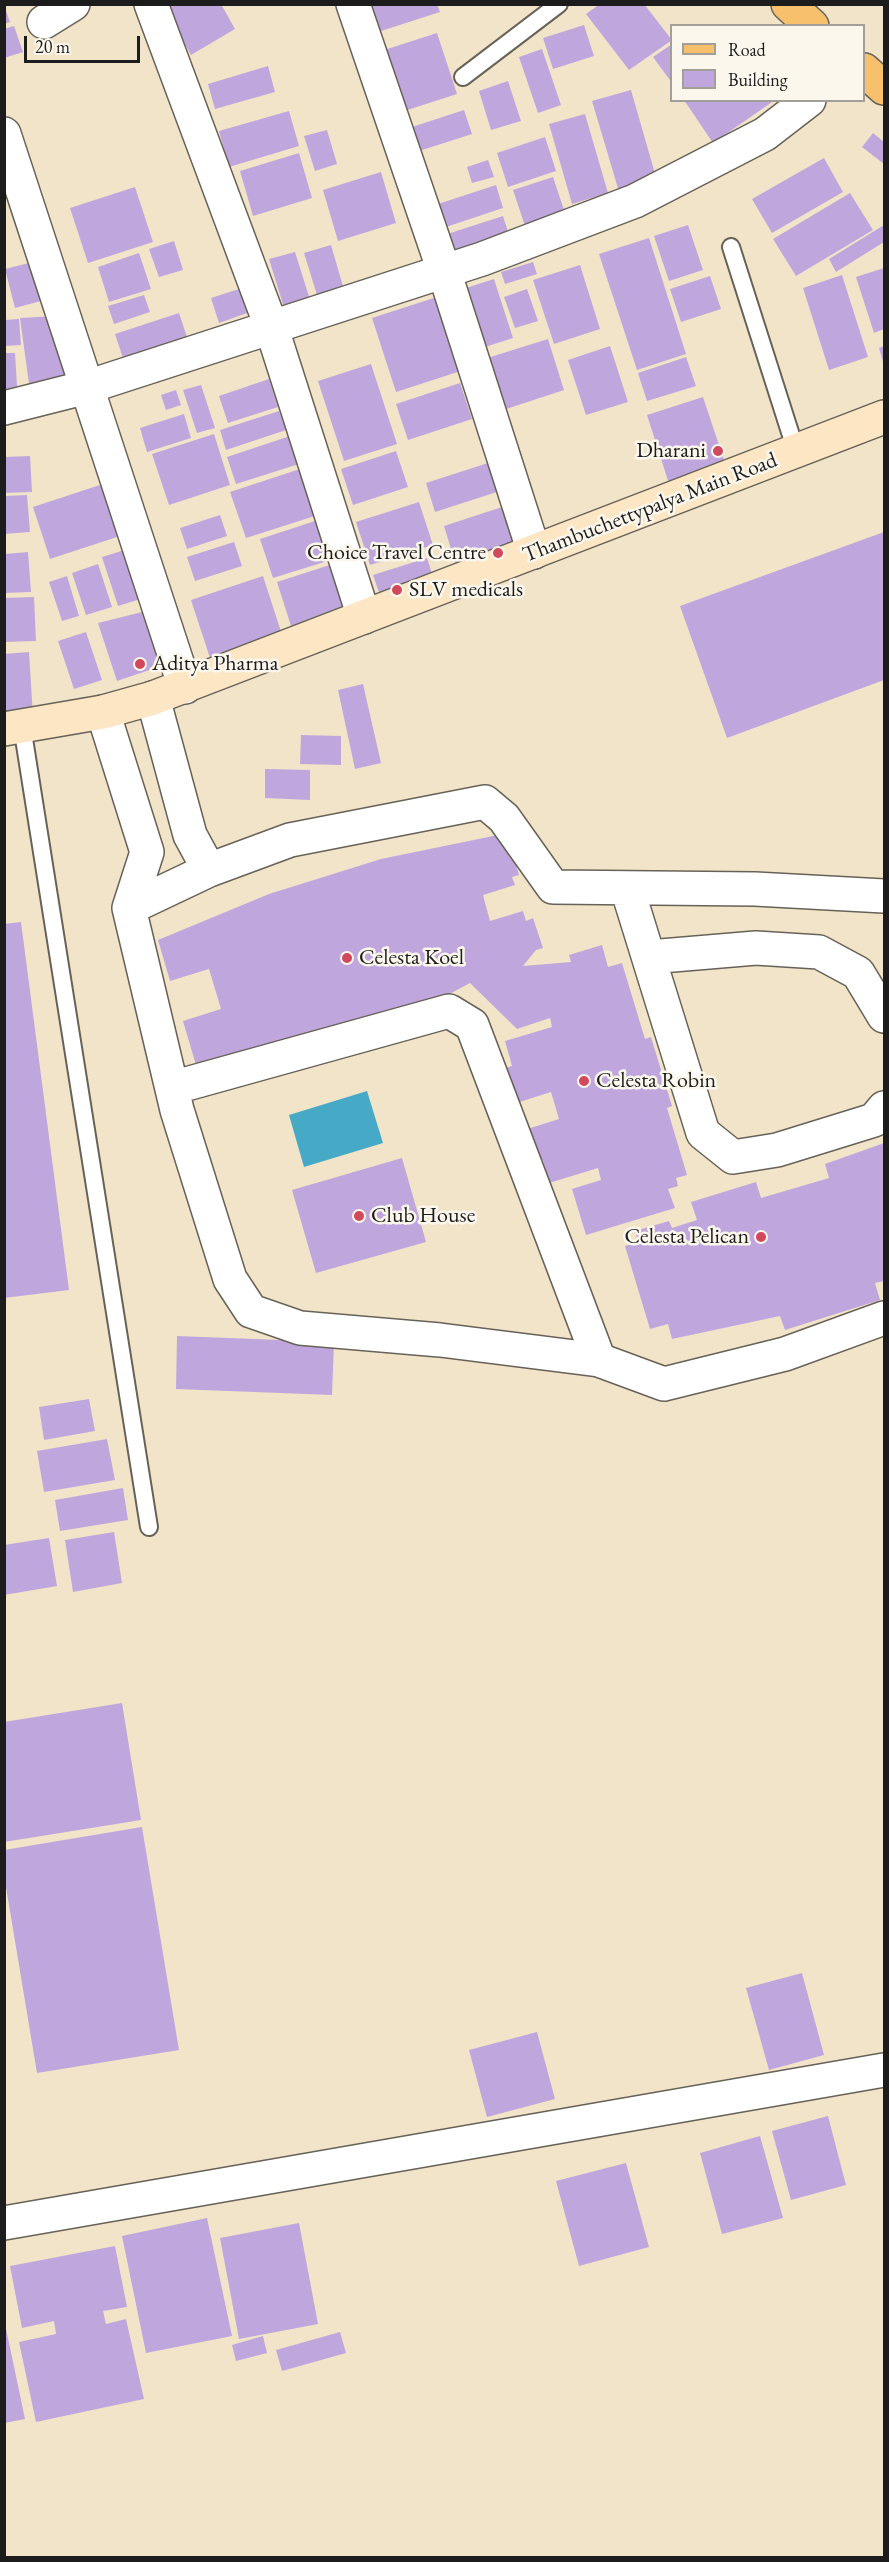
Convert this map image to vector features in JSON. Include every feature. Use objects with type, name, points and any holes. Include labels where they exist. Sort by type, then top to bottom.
[{"type":"main road","points":[[788,4],[810,24]]},
{"type":"main road","points":[[865,71],[885,88]]},
{"type":"main road","name":"Thambuchettypalya Main Road","points":[[13,728],[103,712],[185,687],[885,417]]},
{"type":"street","points":[[44,22],[73,4]]},
{"type":"street","points":[[151,4],[271,326],[364,617]]},
{"type":"street","points":[[353,4],[444,271],[534,552]]},
{"type":"street","points":[[4,408],[87,387],[482,259],[635,201],[765,134],[806,102]]},
{"type":"street","points":[[4,134],[185,687]]},
{"type":"street","points":[[153,698],[190,835],[209,870]]},
{"type":"street","points":[[103,712],[147,852],[129,908],[172,1088],[230,1279],[251,1311],[300,1328],[440,1340],[600,1360],[664,1384],[785,1354],[885,1318]]},
{"type":"street","points":[[129,908],[209,870],[290,840],[485,802],[504,818],[553,887],[755,889],[885,896]]},
{"type":"street","points":[[627,888],[703,1133],[733,1157],[777,1150],[874,1120],[885,1108]]},
{"type":"street","points":[[649,957],[756,948],[819,952],[858,973],[885,1016]]},
{"type":"street","points":[[172,1088],[449,1011],[472,1025],[600,1360]]},
{"type":"street","points":[[4,2223],[885,2070]]},
{"type":"lane","points":[[463,77],[559,4]]},
{"type":"lane","points":[[731,247],[796,451]]},
{"type":"lane","points":[[13,728],[149,1527]]},
{"type":"water","points":[[367,1091],[383,1143],[304,1167],[289,1115]]},
{"type":"building","points":[[163,4],[221,4],[235,29],[191,55]]},
{"type":"building","points":[[369,4],[437,4],[440,12],[378,32]]},
{"type":"building","points":[[600,4],[644,4],[670,37],[670,41],[629,70],[586,14]]},
{"type":"building","points":[[4,5],[10,22],[4,24]]},
{"type":"building","points":[[584,25],[594,56],[553,69],[543,38]]},
{"type":"building","points":[[14,26],[23,52],[4,58],[4,29]]},
{"type":"building","points":[[437,33],[457,94],[395,114],[375,53]]},
{"type":"building","points":[[670,45],[670,80],[653,57]]},
{"type":"building","points":[[542,49],[561,105],[538,113],[519,57]]},
{"type":"building","points":[[268,66],[275,92],[215,109],[208,84]]},
{"type":"building","points":[[508,81],[521,121],[491,130],[479,91]]},
{"type":"building","points":[[631,90],[658,184],[620,195],[592,101]]},
{"type":"building","points":[[685,102],[772,102],[713,143]]},
{"type":"building","points":[[464,110],[472,134],[416,152],[409,128]]},
{"type":"building","points":[[289,111],[299,146],[229,167],[219,131]]},
{"type":"building","points":[[585,114],[608,193],[572,204],[549,124]]},
{"type":"building","points":[[327,130],[337,164],[315,171],[304,136]]},
{"type":"building","points":[[873,133],[884,142],[884,164],[862,147]]},
{"type":"building","points":[[545,137],[556,171],[508,187],[497,153]]},
{"type":"building","points":[[299,153],[312,198],[253,216],[240,171]]},
{"type":"building","points":[[824,158],[843,192],[772,233],[752,199]]},
{"type":"building","points":[[488,160],[494,177],[472,183],[467,167]]},
{"type":"building","points":[[381,172],[396,223],[338,241],[323,190]]},
{"type":"building","points":[[553,177],[567,219],[527,232],[513,190]]},
{"type":"building","points":[[496,185],[503,208],[443,228],[435,205]]},
{"type":"building","points":[[135,187],[153,242],[88,263],[70,208]]},
{"type":"building","points":[[850,193],[873,230],[796,276],[773,239]]},
{"type":"building","points":[[503,216],[511,241],[449,261],[441,236]]},
{"type":"building","points":[[688,225],[703,270],[669,281],[654,236]]},
{"type":"building","points":[[884,225],[884,242],[836,272],[829,259]]},
{"type":"building","points":[[649,238],[686,354],[637,370],[599,254]]},
{"type":"building","points":[[174,241],[183,270],[159,277],[149,249]]},
{"type":"building","points":[[331,245],[347,300],[321,308],[304,253]]},
{"type":"building","points":[[295,252],[312,306],[286,314],[269,259]]},
{"type":"building","points":[[139,253],[151,289],[109,302],[98,267]]},
{"type":"building","points":[[41,260],[52,298],[15,308],[5,269]]},
{"type":"building","points":[[533,262],[537,274],[505,284],[501,272]]},
{"type":"building","points":[[580,265],[600,329],[554,344],[533,280]]},
{"type":"building","points":[[884,268],[884,329],[874,333],[856,277]]},
{"type":"building","points":[[842,275],[868,357],[829,370],[803,288]]},
{"type":"building","points":[[710,276],[721,309],[681,322],[670,289]]},
{"type":"building","points":[[494,279],[513,338],[485,347],[466,288]]},
{"type":"building","points":[[242,288],[250,312],[219,323],[211,298]]},
{"type":"building","points":[[527,289],[538,321],[515,328],[504,297]]},
{"type":"building","points":[[446,294],[470,368],[396,392],[372,318]]},
{"type":"building","points":[[144,295],[150,312],[114,324],[108,306]]},
{"type":"building","points":[[179,313],[190,346],[126,367],[115,334]]},
{"type":"building","points":[[57,316],[74,379],[30,391],[20,318]]},
{"type":"building","points":[[19,319],[21,345],[4,346],[4,320]]},
{"type":"building","points":[[548,339],[564,390],[497,412],[481,360]]},
{"type":"building","points":[[610,346],[628,402],[586,415],[568,360]]},
{"type":"building","points":[[884,346],[884,365],[879,348]]},
{"type":"building","points":[[4,353],[15,353],[18,402],[4,403]]},
{"type":"building","points":[[686,357],[696,386],[647,401],[638,373]]},
{"type":"building","points":[[371,364],[397,444],[344,461],[318,381]]},
{"type":"building","points":[[269,379],[278,407],[228,423],[219,396]]},
{"type":"building","points":[[460,383],[472,419],[408,440],[396,404]]},
{"type":"building","points":[[201,385],[215,428],[197,433],[183,390]]},
{"type":"building","points":[[176,390],[181,405],[166,410],[161,395]]},
{"type":"building","points":[[703,397],[728,472],[671,490],[647,415]]},
{"type":"building","points":[[279,411],[286,430],[226,450],[220,430]]},
{"type":"building","points":[[184,414],[191,438],[147,452],[140,428]]},
{"type":"building","points":[[214,434],[230,485],[169,505],[152,454]]},
{"type":"building","points":[[290,436],[299,464],[236,484],[227,457]]},
{"type":"building","points":[[396,451],[408,487],[353,505],[341,469]]},
{"type":"building","points":[[30,456],[32,492],[4,493],[4,457]]},
{"type":"building","points":[[491,462],[500,491],[435,512],[426,483]]},
{"type":"building","points":[[303,468],[318,515],[246,538],[230,492]]},
{"type":"building","points":[[109,482],[126,534],[50,559],[33,507]]},
{"type":"building","points":[[27,495],[30,532],[4,534],[4,496]]},
{"type":"building","points":[[419,502],[433,545],[370,565],[356,522]]},
{"type":"building","points":[[502,507],[517,553],[458,572],[444,526]]},
{"type":"building","points":[[220,515],[227,536],[187,549],[180,528]]},
{"type":"building","points":[[324,518],[337,558],[273,578],[260,539]]},
{"type":"building","points":[[884,532],[884,680],[727,738],[680,606]]},
{"type":"building","points":[[234,542],[242,566],[195,581],[187,557]]},
{"type":"building","points":[[131,548],[147,597],[118,606],[102,557]]},
{"type":"building","points":[[28,552],[31,592],[5,593],[5,554]]},
{"type":"building","points":[[427,558],[436,586],[383,604],[373,575]]},
{"type":"building","points":[[339,562],[354,606],[291,626],[277,582]]},
{"type":"building","points":[[98,564],[112,607],[86,615],[72,573]]},
{"type":"building","points":[[67,576],[79,616],[62,621],[49,582]]},
{"type":"building","points":[[263,576],[284,641],[212,664],[191,600]]},
{"type":"building","points":[[34,597],[36,641],[4,642],[4,598]]},
{"type":"building","points":[[150,610],[170,663],[117,681],[98,623]]},
{"type":"building","points":[[86,632],[102,680],[74,689],[58,641]]},
{"type":"building","points":[[29,652],[33,716],[4,718],[4,654]]},
{"type":"building","points":[[363,684],[381,763],[355,769],[338,690]]},
{"type":"building","points":[[301,735],[341,736],[341,765],[300,764]]},
{"type":"building","points":[[265,769],[310,770],[310,800],[265,798]]},
{"type":"building","points":[[498,835],[501,845],[509,842],[519,875],[512,877],[515,885],[483,895],[490,921],[523,911],[526,921],[533,918],[543,948],[536,950],[523,966],[571,962],[569,955],[602,945],[608,967],[622,963],[645,1039],[651,1037],[672,1106],[667,1108],[687,1175],[676,1178],[678,1186],[668,1189],[675,1208],[586,1235],[572,1189],[601,1180],[598,1168],[549,1183],[543,1160],[528,1164],[518,1132],[559,1119],[551,1092],[510,1105],[500,1070],[512,1066],[505,1041],[552,1027],[550,1018],[517,1029],[470,983],[429,1005],[196,1065],[183,1021],[221,1009],[209,969],[170,981],[158,940],[269,894],[381,859]]},
{"type":"building","points":[[21,922],[69,1290],[4,1298],[4,924]]},
{"type":"building","name":"Celesta Pelican","points":[[884,1143],[884,1281],[875,1283],[880,1300],[785,1330],[780,1316],[672,1339],[668,1324],[650,1329],[625,1246],[638,1242],[635,1231],[669,1221],[672,1228],[697,1220],[691,1202],[756,1182],[761,1198],[829,1178],[825,1164]]},
{"type":"building","name":"Club House","points":[[402,1158],[426,1242],[316,1273],[292,1190]]},
{"type":"building","points":[[177,1336],[334,1342],[332,1395],[176,1389]]},
{"type":"building","points":[[89,1399],[95,1431],[44,1440],[39,1407]]},
{"type":"building","points":[[107,1439],[115,1480],[44,1492],[37,1451]]},
{"type":"building","points":[[123,1488],[128,1520],[60,1531],[55,1500]]},
{"type":"building","points":[[114,1532],[122,1583],[73,1592],[65,1540]]},
{"type":"building","points":[[49,1538],[57,1586],[4,1595],[4,1545]]},
{"type":"building","points":[[122,1703],[141,1820],[4,1842],[4,1722]]},
{"type":"building","points":[[142,1827],[179,2050],[37,2073],[4,1875],[4,1850]]},
{"type":"building","points":[[802,1973],[824,2055],[769,2070],[746,1988]]},
{"type":"building","points":[[537,2032],[555,2099],[487,2117],[469,2050]]},
{"type":"building","points":[[828,2116],[846,2185],[791,2200],[772,2131]]},
{"type":"building","points":[[760,2136],[783,2218],[722,2234],[700,2153]]},
{"type":"building","points":[[626,2163],[649,2247],[579,2266],[556,2181]]},
{"type":"building","points":[[207,2218],[232,2336],[146,2353],[122,2236]]},
{"type":"building","points":[[299,2223],[318,2324],[239,2339],[220,2238]]},
{"type":"building","points":[[115,2246],[127,2307],[103,2311],[106,2324],[126,2319],[144,2399],[36,2422],[19,2342],[56,2334],[54,2321],[22,2328],[10,2266]]},
{"type":"building","points":[[4,2319],[25,2419],[4,2423]]},
{"type":"building","points":[[340,2332],[346,2353],[282,2371],[276,2350]]},
{"type":"building","points":[[263,2336],[267,2353],[236,2361],[232,2345]]},
{"type":"place","name":"Dharani","points":[[718,451]]},
{"type":"place","name":"Choice Travel Centre","points":[[498,553]]},
{"type":"place","name":"SLV medicals","points":[[397,590]]},
{"type":"place","name":"Aditya Pharma","points":[[140,664]]},
{"type":"place","name":"Celesta Koel","points":[[347,958]]},
{"type":"place","name":"Celesta Robin","points":[[584,1081]]},
{"type":"place","name":"Club House","points":[[359,1216]]},
{"type":"place","name":"Celesta Pelican","points":[[761,1237]]}]
